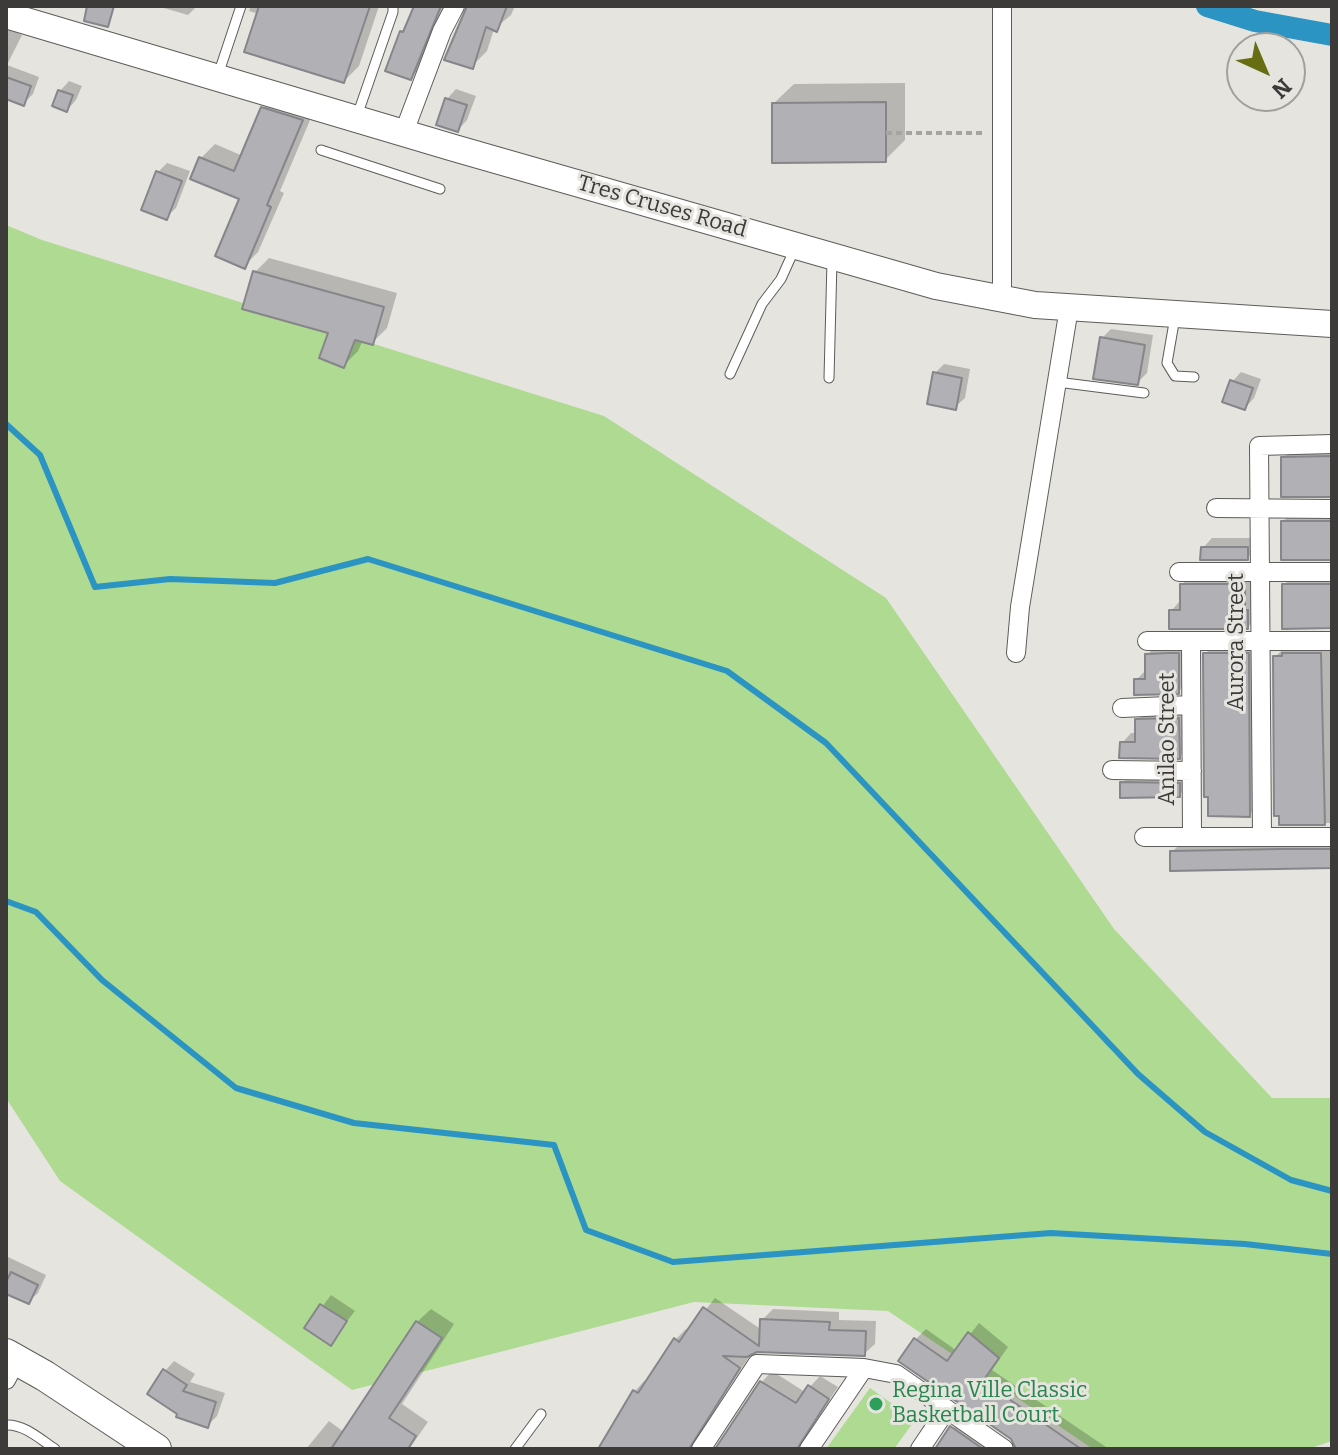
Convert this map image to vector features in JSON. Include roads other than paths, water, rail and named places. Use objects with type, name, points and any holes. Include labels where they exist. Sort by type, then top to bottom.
[{"type":"main road","name":"Tres Cruses Road","points":[[6,15],[936,286],[1069,308],[1332,324]]},
{"type":"main road","points":[[10,1364],[156,1449]]},
{"type":"street","points":[[404,132],[442,31],[455,6]]},
{"type":"street","points":[[1002,6],[1002,299]]},
{"type":"street","points":[[1016,653],[1020,607],[1069,308]]},
{"type":"street","name":"Aurora Street","points":[[1262,837],[1259,446],[1332,444]]},
{"type":"street","points":[[1216,508],[1332,509]]},
{"type":"street","points":[[1179,572],[1332,572]]},
{"type":"street","points":[[1147,641],[1332,641]]},
{"type":"street","name":"Anilao Street","points":[[1191,641],[1192,837]]},
{"type":"street","points":[[1122,708],[1191,705]]},
{"type":"street","points":[[1112,770],[1192,771]]},
{"type":"street","points":[[1144,837],[1332,837]]},
{"type":"street","points":[[701,1449],[757,1364],[864,1368],[896,1374],[1004,1449]]},
{"type":"street","points":[[809,1449],[864,1368]]},
{"type":"street","points":[[920,1449],[947,1409]]},
{"type":"lane","points":[[218,76],[241,6]]},
{"type":"lane","points":[[356,119],[393,6]]},
{"type":"lane","points":[[321,150],[440,189]]},
{"type":"lane","points":[[730,374],[762,304],[791,261],[796,245]]},
{"type":"lane","points":[[829,378],[832,254]]},
{"type":"lane","points":[[1175,313],[1167,363],[1175,376],[1194,377]]},
{"type":"lane","points":[[1057,382],[1144,393]]},
{"type":"lane","points":[[515,1449],[541,1414]]},
{"type":"lane","points":[[6,1425],[10,1423],[25,1429],[55,1449]]},
{"type":"waterway","points":[[1207,6],[1255,21],[1332,35]]},
{"type":"waterway","points":[[6,424],[40,455],[95,587],[170,579],[275,583],[368,559],[727,671],[826,743],[1138,1074],[1205,1132],[1291,1180],[1332,1191]]},
{"type":"waterway","points":[[6,901],[36,912],[102,980],[236,1088],[354,1123],[554,1145],[586,1230],[673,1262],[1051,1233],[1245,1244],[1332,1254]]},
{"type":"place","name":"Regina Ville Classic Basketball Court","points":[[876,1404]]}]
